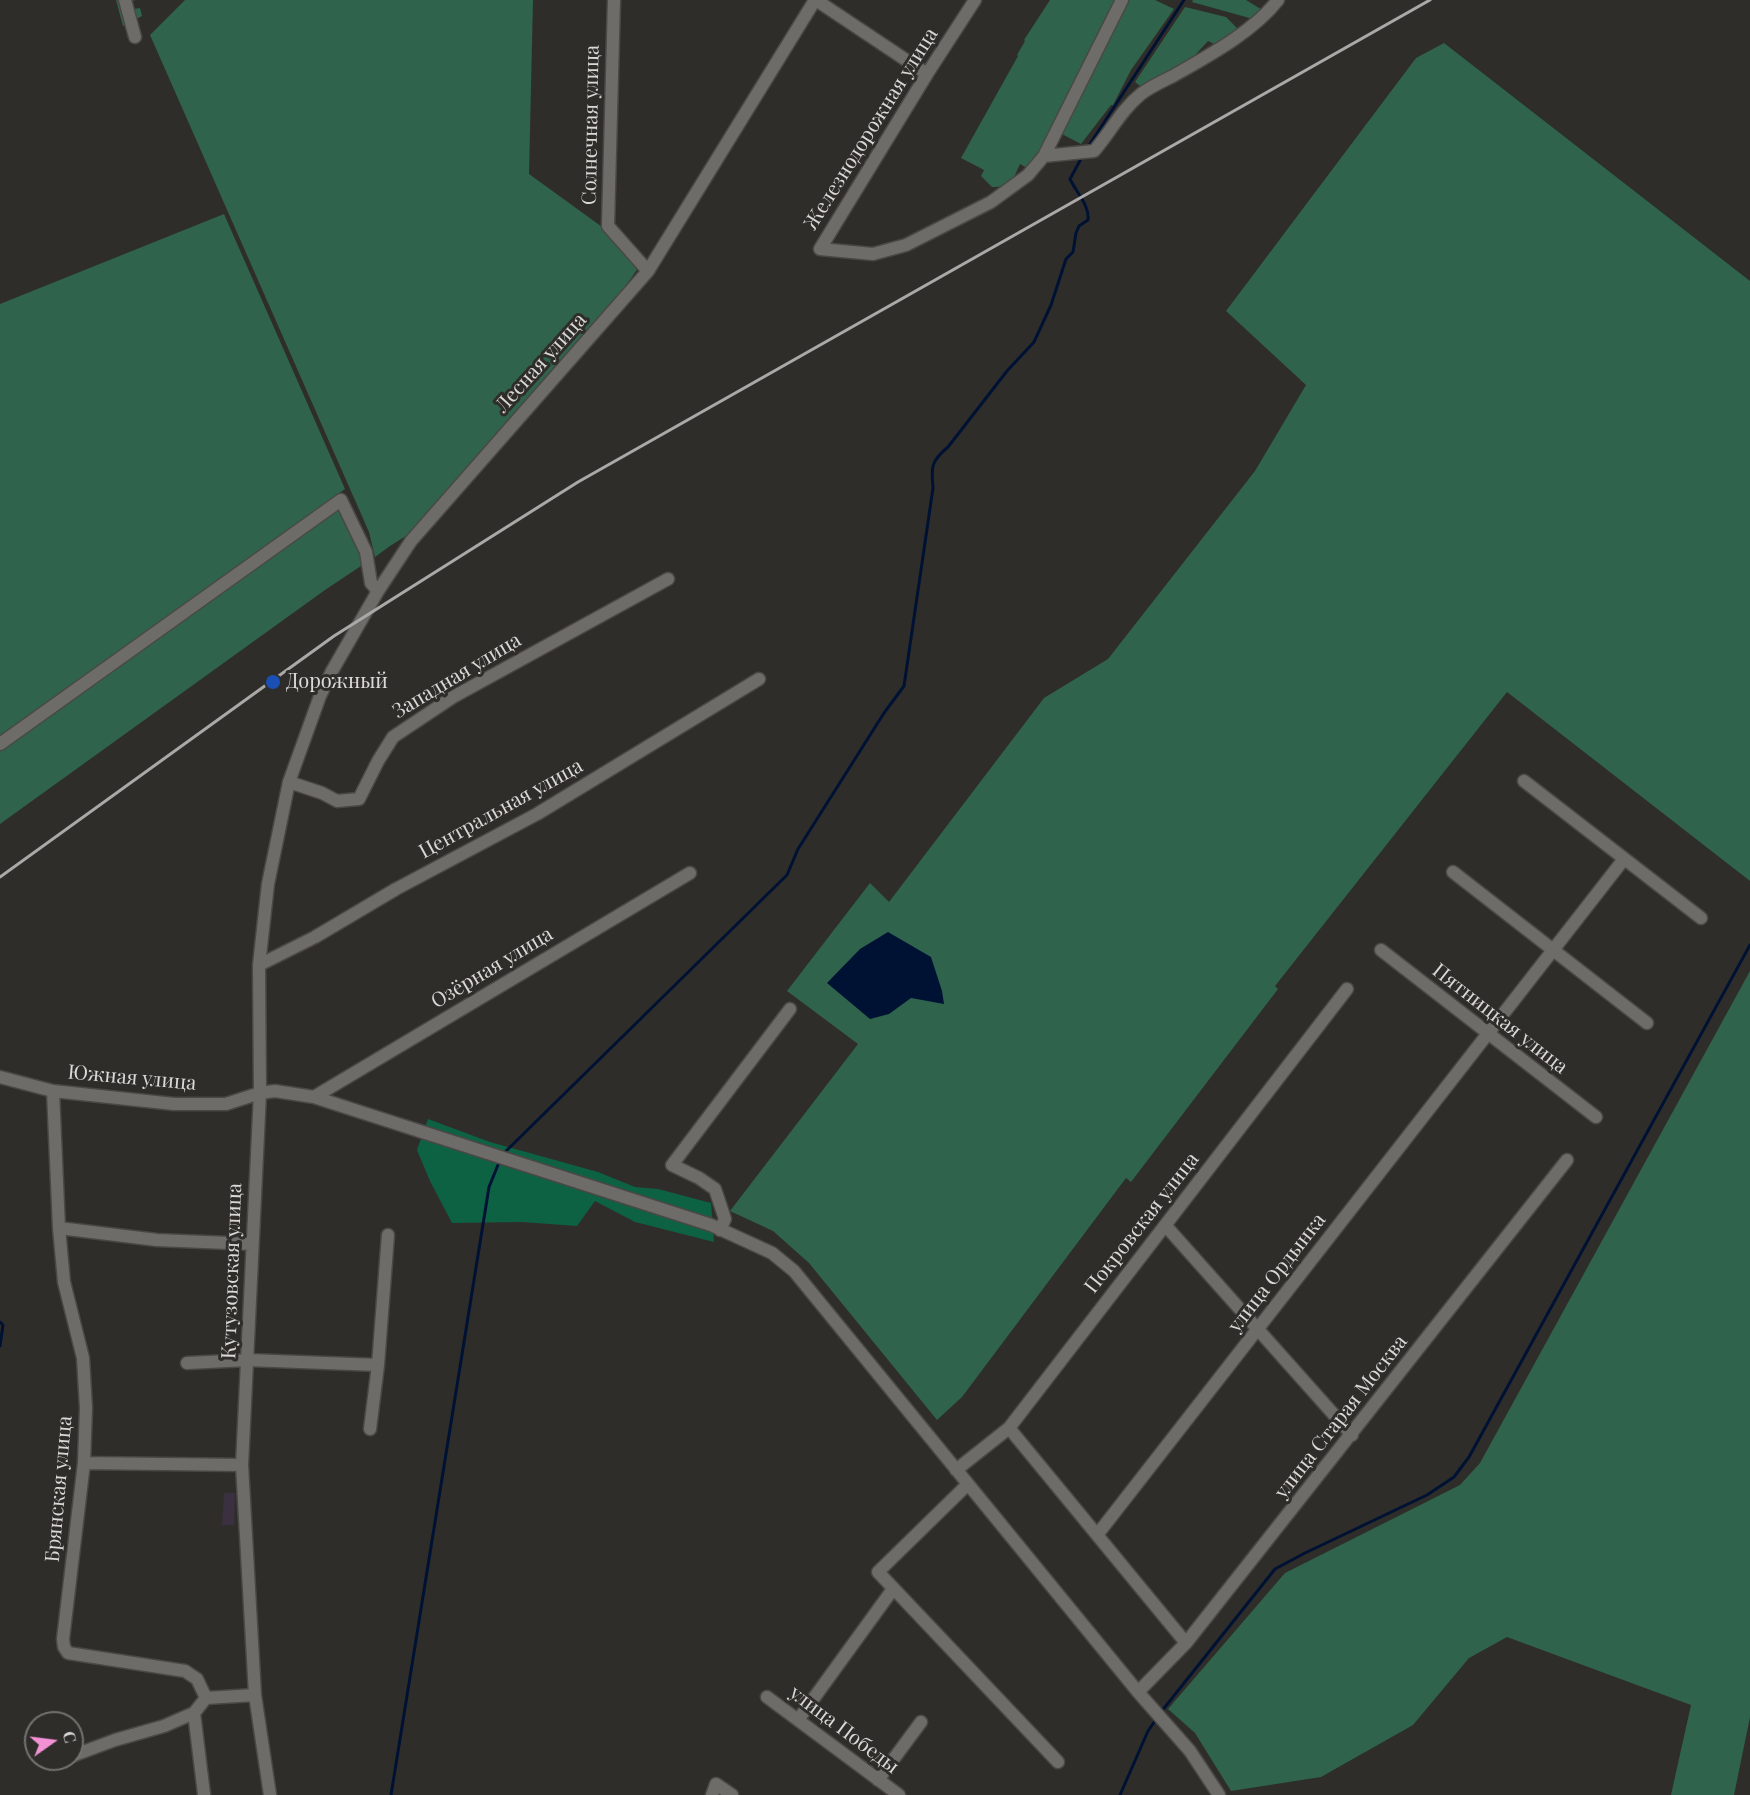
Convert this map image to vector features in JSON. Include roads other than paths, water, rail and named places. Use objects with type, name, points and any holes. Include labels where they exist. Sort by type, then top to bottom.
[{"type":"street","points":[[125,0],[135,37]]},
{"type":"street","name":"Солнечная улица","points":[[614,0],[608,226],[648,272]]},
{"type":"street","points":[[815,0],[927,74]]},
{"type":"street","name":"Лесная улица","points":[[301,752],[320,696],[378,591],[411,541],[648,272],[815,0]]},
{"type":"street","name":"Железнодорожная улица","points":[[975,0],[820,249],[873,254],[906,245],[992,202],[1028,175],[1044,156]]},
{"type":"street","points":[[1044,156],[1122,0]]},
{"type":"street","points":[[1044,156],[1094,151],[1119,117],[1141,94],[1250,28],[1278,0]]},
{"type":"street","points":[[0,744],[341,500],[366,552],[371,583],[378,591]]},
{"type":"street","name":"Западная улица","points":[[289,782],[322,793],[337,801],[359,799],[378,760],[393,737],[453,697],[668,579]]},
{"type":"street","name":"Центральная улица","points":[[259,965],[315,937],[396,889],[537,814],[759,679]]},
{"type":"street","name":"Кутузовская улица","points":[[270,1795],[255,1695],[242,1465],[260,1093],[259,965],[268,884],[289,782],[301,752]]},
{"type":"street","points":[[1524,781],[1701,918]]},
{"type":"street","name":"улица Ордынка","points":[[1097,1534],[1624,859]]},
{"type":"street","points":[[1453,872],[1647,1023]]},
{"type":"street","name":"Озёрная улица","points":[[314,1097],[690,873]]},
{"type":"street","name":"Пятницкая улица","points":[[1381,950],[1596,1118]]},
{"type":"street","name":"Покровская улица","points":[[956,1470],[1009,1428],[1347,989]]},
{"type":"street","points":[[720,1230],[725,1219],[715,1189],[699,1178],[672,1165],[789,1009]]},
{"type":"street","name":"Южная улица","points":[[0,1077],[53,1091],[174,1104],[226,1104],[260,1093],[275,1091],[314,1097],[720,1230],[772,1253],[794,1271],[1138,1692],[1190,1751],[1218,1795]]},
{"type":"street","name":"Брянская улица","points":[[53,1091],[59,1228],[64,1282],[82,1358],[86,1408],[84,1463],[63,1639],[64,1647],[68,1653],[185,1671],[197,1679],[206,1698]]},
{"type":"street","name":"улица Старая Москва","points":[[1138,1692],[1186,1643],[1568,1160]]},
{"type":"street","points":[[1165,1224],[1352,1436]]},
{"type":"street","points":[[59,1228],[157,1240],[252,1244]]},
{"type":"street","points":[[370,1429],[378,1365],[388,1235]]},
{"type":"street","points":[[187,1363],[248,1360],[378,1365]]},
{"type":"street","points":[[1009,1428],[1186,1643]]},
{"type":"street","points":[[84,1463],[242,1465]]},
{"type":"street","points":[[968,1484],[878,1572],[1058,1762]]},
{"type":"street","points":[[798,1720],[893,1588]]},
{"type":"street","points":[[84,1752],[164,1726],[194,1713],[206,1698],[255,1695]]},
{"type":"street","name":"улица Победы","points":[[767,1697],[899,1795]]},
{"type":"street","points":[[194,1713],[204,1794]]},
{"type":"street","points":[[878,1780],[921,1722]]},
{"type":"street","points":[[714,1789],[732,1795]]},
{"type":"water","points":[[888,932],[931,957],[944,1004],[911,998],[889,1014],[870,1019],[827,983],[860,949]]},
{"type":"waterway","points":[[1088,147],[1184,0]]},
{"type":"waterway","points":[[503,1154],[787,875],[798,849],[884,713],[904,686],[933,488],[933,465],[1007,371],[1034,342],[1051,305],[1066,259],[1073,252],[1079,226],[1088,220],[1085,204],[1070,179],[1083,155]]},
{"type":"waterway","points":[[1161,1712],[1275,1569],[1427,1495],[1454,1477],[1469,1457],[1750,945]]},
{"type":"waterway","points":[[391,1795],[489,1187],[500,1160]]},
{"type":"waterway","points":[[0,1322],[3,1325],[0,1346]]},
{"type":"waterway","points":[[1120,1795],[1148,1731],[1157,1718]]},
{"type":"railway","points":[[0,877],[334,636],[578,482],[1430,0]]},
{"type":"place","name":"Дорожный","points":[[273,682]]}]
